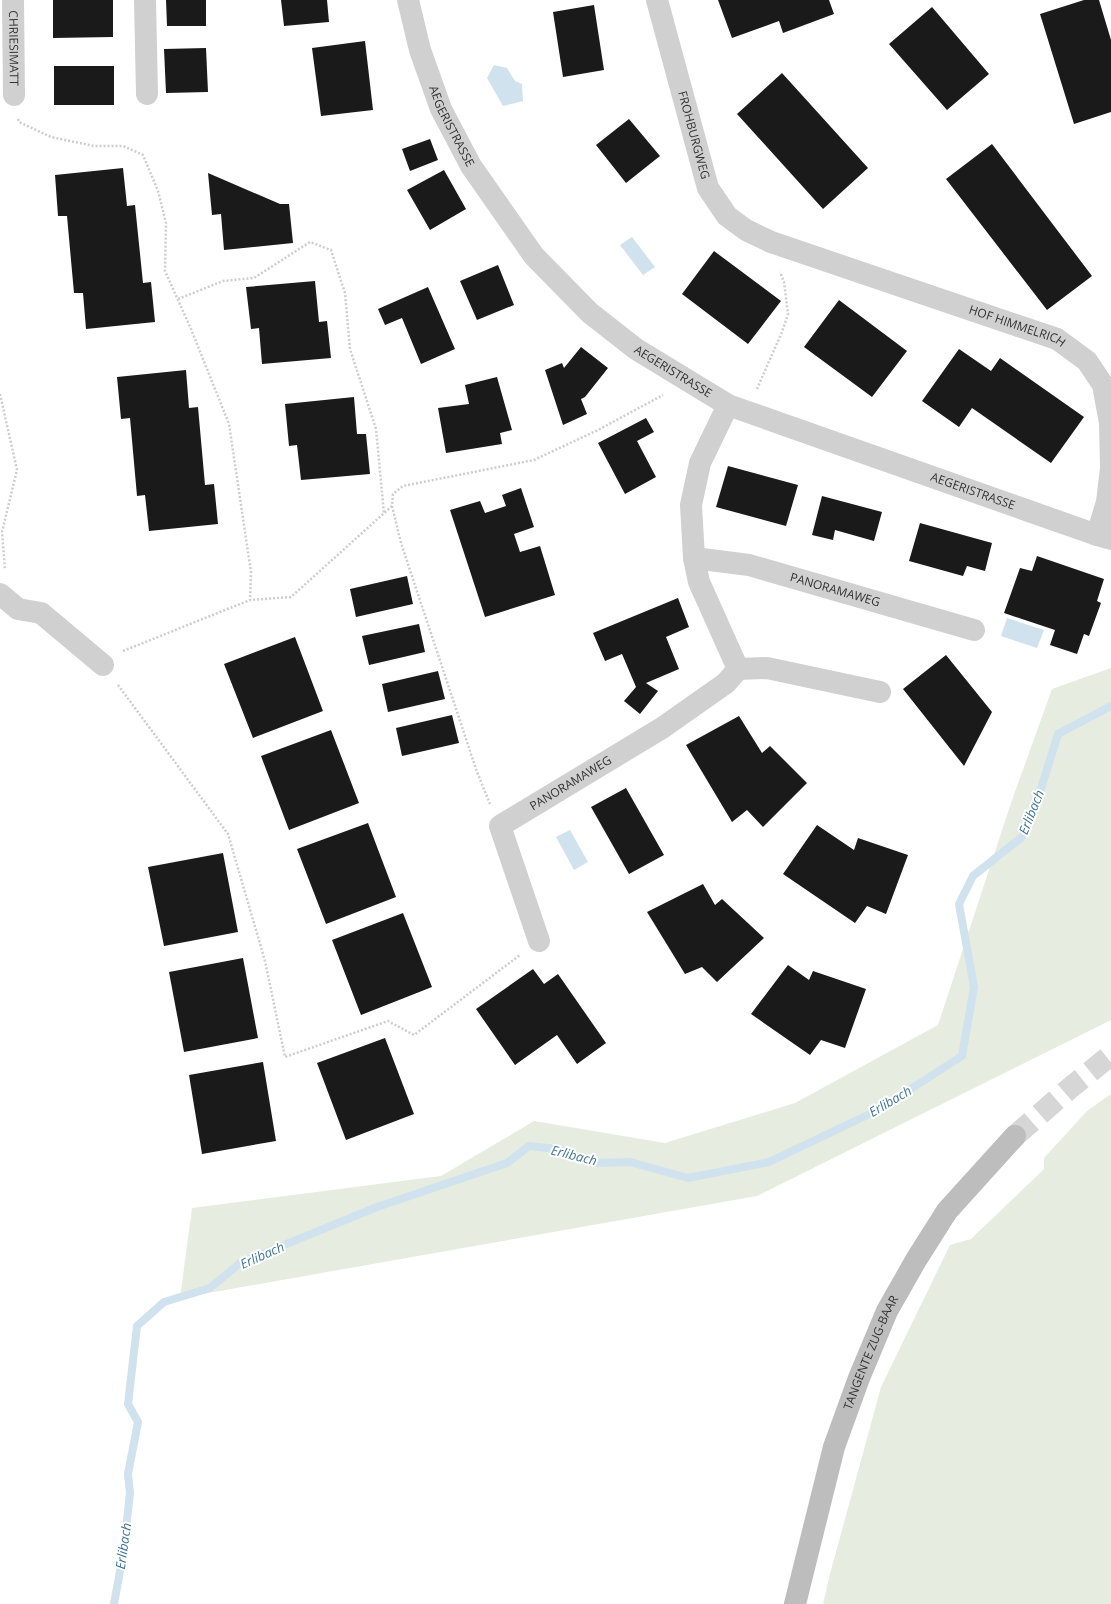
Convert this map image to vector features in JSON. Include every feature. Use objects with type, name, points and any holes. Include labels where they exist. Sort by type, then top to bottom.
[{"type":"main road","name":"TANGENTE ZUG-BAAR","points":[[795,1604],[834,1447],[859,1378],[887,1311],[916,1260],[947,1211],[1014,1136]]},
{"type":"street","name":"CHRIESIMATT","points":[[13,0],[14,95]]},
{"type":"street","points":[[146,0],[147,94]]},
{"type":"street","name":"AEGERISTRASSE","points":[[408,0],[420,50],[441,109],[471,166],[534,256],[590,313],[636,349],[728,405],[1104,537]]},
{"type":"street","name":"FROHBURGWEG","points":[[657,0],[708,188],[727,216],[746,230],[771,242]]},
{"type":"street","name":"HOF HIMMELRICH","points":[[771,242],[1057,339],[1087,361],[1104,386],[1110,423],[1110,468],[1104,537]]},
{"type":"street","points":[[728,405],[700,463],[691,506],[694,558],[699,582],[738,669],[767,668],[880,692]]},
{"type":"street","name":"PANORAMAWEG","points":[[694,558],[749,565],[974,630]]},
{"type":"street","points":[[0,594],[18,609],[41,613],[103,665]]},
{"type":"street","name":"PANORAMAWEG","points":[[500,826],[662,728],[726,683],[738,669]]},
{"type":"street","points":[[500,826],[540,941]]},
{"type":"path","points":[[14,95],[19,122],[52,137],[94,146],[123,146],[143,155],[158,192],[166,223],[165,271],[229,424],[251,572],[250,600]]},
{"type":"path","points":[[178,299],[223,281],[254,278],[310,242],[331,250],[345,293],[350,349],[376,429],[384,514]]},
{"type":"path","points":[[754,395],[782,332],[788,314],[784,282],[771,242]]},
{"type":"path","points":[[500,826],[477,772],[401,543],[392,506],[393,494],[403,486],[534,460],[598,430],[669,393]]},
{"type":"path","points":[[0,394],[17,470],[1,532],[5,573]]},
{"type":"path","points":[[392,506],[291,597],[250,600],[124,649],[103,665],[228,834],[265,961],[285,1057],[388,1021],[414,1035],[540,941]]},
{"type":"shaded area","points":[[1111,668],[1111,1020],[757,1196],[180,1298],[192,1208],[441,1176],[534,1121],[665,1143],[795,1103],[938,1025],[1011,803],[1052,689]]},
{"type":"shaded area","points":[[1111,1094],[1111,1604],[823,1604],[881,1387],[950,1245],[971,1239],[1044,1169],[1044,1158],[1087,1111]]},
{"type":"water","points":[[494,65],[507,68],[515,81],[522,84],[523,101],[503,106],[487,78]]},
{"type":"water","points":[[632,237],[655,267],[643,275],[620,245]]},
{"type":"water","points":[[1007,618],[1044,630],[1037,648],[1001,636]]},
{"type":"water","points":[[570,830],[588,862],[574,870],[556,837]]},
{"type":"building","points":[[53,0],[113,0],[113,37],[53,38]]},
{"type":"building","points":[[166,0],[206,0],[206,26],[167,26]]},
{"type":"building","points":[[281,0],[327,0],[329,22],[284,26]]},
{"type":"building","points":[[718,0],[829,0],[834,14],[783,33],[779,21],[732,38]]},
{"type":"building","points":[[1084,0],[1099,0],[1111,40],[1111,112],[1074,124],[1040,14]]},
{"type":"building","points":[[594,5],[604,70],[563,77],[553,12]]},
{"type":"building","points":[[932,7],[989,74],[947,110],[889,44]]},
{"type":"building","points":[[365,41],[373,110],[321,116],[312,48]]},
{"type":"building","points":[[206,48],[208,92],[166,93],[164,49]]},
{"type":"building","points":[[54,66],[114,66],[114,105],[54,105]]},
{"type":"building","points":[[782,73],[868,168],[823,209],[737,114]]},
{"type":"building","points":[[629,119],[660,156],[626,183],[596,145]]},
{"type":"building","points":[[430,139],[438,160],[410,171],[402,149]]},
{"type":"building","points":[[992,144],[1092,276],[1047,310],[946,179]]},
{"type":"building","points":[[123,168],[127,206],[135,205],[143,283],[151,282],[155,322],[86,329],[83,293],[74,293],[67,216],[58,216],[55,175]]},
{"type":"building","points":[[444,170],[466,209],[430,230],[407,190]]},
{"type":"building","points":[[208,173],[280,204],[289,204],[293,243],[224,250],[221,214],[212,215]]},
{"type":"building","points":[[714,251],[781,301],[748,344],[682,294]]},
{"type":"building","points":[[498,265],[514,305],[477,320],[460,281]]},
{"type":"building","points":[[315,281],[319,322],[327,321],[331,358],[262,364],[259,328],[251,329],[246,287]]},
{"type":"building","points":[[428,287],[455,349],[421,364],[402,318],[385,325],[378,309]]},
{"type":"building","points":[[839,300],[907,351],[872,397],[804,347]]},
{"type":"building","points":[[581,347],[608,368],[585,397],[581,399],[587,414],[563,425],[545,370],[562,363],[564,368]]},
{"type":"building","points":[[959,349],[991,371],[1000,358],[1084,417],[1051,463],[972,408],[959,427],[922,401]]},
{"type":"building","points":[[186,370],[189,408],[198,407],[205,485],[214,484],[218,524],[149,531],[145,495],[137,496],[130,418],[121,419],[117,377]]},
{"type":"building","points":[[497,377],[512,430],[500,433],[502,444],[446,453],[438,408],[469,404],[465,385]]},
{"type":"building","points":[[354,397],[357,434],[366,434],[370,474],[301,480],[297,445],[289,446],[285,404]]},
{"type":"building","points":[[646,418],[654,432],[637,441],[656,477],[625,494],[598,443]]},
{"type":"building","points":[[728,466],[798,485],[786,526],[716,507]]},
{"type":"building","points":[[521,488],[534,527],[514,534],[520,552],[540,546],[555,595],[485,617],[450,510],[480,501],[485,513],[506,506],[502,495]]},
{"type":"building","points":[[822,496],[882,512],[874,541],[835,530],[833,540],[812,535]]},
{"type":"building","points":[[920,523],[992,543],[985,571],[967,566],[963,576],[909,561]]},
{"type":"building","points":[[1037,556],[1104,579],[1097,601],[1101,603],[1089,636],[1084,634],[1077,654],[1050,645],[1055,630],[1004,613],[1020,568],[1032,571]]},
{"type":"building","points":[[407,576],[413,604],[356,617],[350,589]]},
{"type":"building","points":[[678,598],[689,627],[666,637],[679,669],[646,683],[658,691],[640,714],[624,701],[636,687],[622,654],[605,661],[593,633]]},
{"type":"building","points":[[419,624],[425,652],[369,665],[362,636]]},
{"type":"building","points":[[295,637],[323,711],[253,738],[224,664]]},
{"type":"building","points":[[946,655],[992,712],[964,766],[903,689]]},
{"type":"building","points":[[438,671],[445,699],[388,712],[382,684]]},
{"type":"building","points":[[452,715],[459,743],[402,756],[396,728]]},
{"type":"building","points":[[739,716],[762,753],[770,746],[807,783],[763,827],[747,810],[732,822],[686,745]]},
{"type":"building","points":[[331,730],[359,803],[289,830],[261,756]]},
{"type":"building","points":[[626,788],[664,855],[629,874],[591,807]]},
{"type":"building","points":[[368,823],[396,897],[326,924],[297,849]]},
{"type":"building","points":[[817,825],[854,850],[858,838],[908,855],[886,914],[867,906],[855,923],[783,874]]},
{"type":"building","points":[[223,853],[238,932],[164,946],[148,867]]},
{"type":"building","points":[[703,884],[715,905],[722,899],[764,938],[717,982],[702,967],[685,974],[647,912]]},
{"type":"building","points":[[403,913],[432,987],[361,1015],[332,940]]},
{"type":"building","points":[[243,958],[258,1038],[184,1052],[169,972]]},
{"type":"building","points":[[788,965],[809,980],[813,971],[866,989],[845,1048],[821,1040],[810,1055],[751,1014]]},
{"type":"building","points":[[533,969],[544,984],[558,974],[606,1043],[577,1064],[557,1035],[515,1065],[476,1009]]},
{"type":"building","points":[[385,1038],[414,1114],[346,1140],[317,1063]]},
{"type":"building","points":[[263,1062],[276,1141],[202,1154],[189,1075]]},
{"type":"waterway","name":"Erlibach","points":[[114,1604],[123,1555],[130,1493],[128,1474],[138,1422],[128,1404],[137,1326],[164,1302],[210,1288],[240,1263],[377,1207],[507,1163],[529,1146],[557,1149],[593,1163],[630,1162],[688,1178],[769,1162],[878,1110],[962,1056],[974,987],[959,904],[973,876],[1022,837],[1036,805],[1058,734],[1111,706]]},
{"type":"tunnel","points":[[1015,1136],[1070,1088],[1111,1055]]}]
